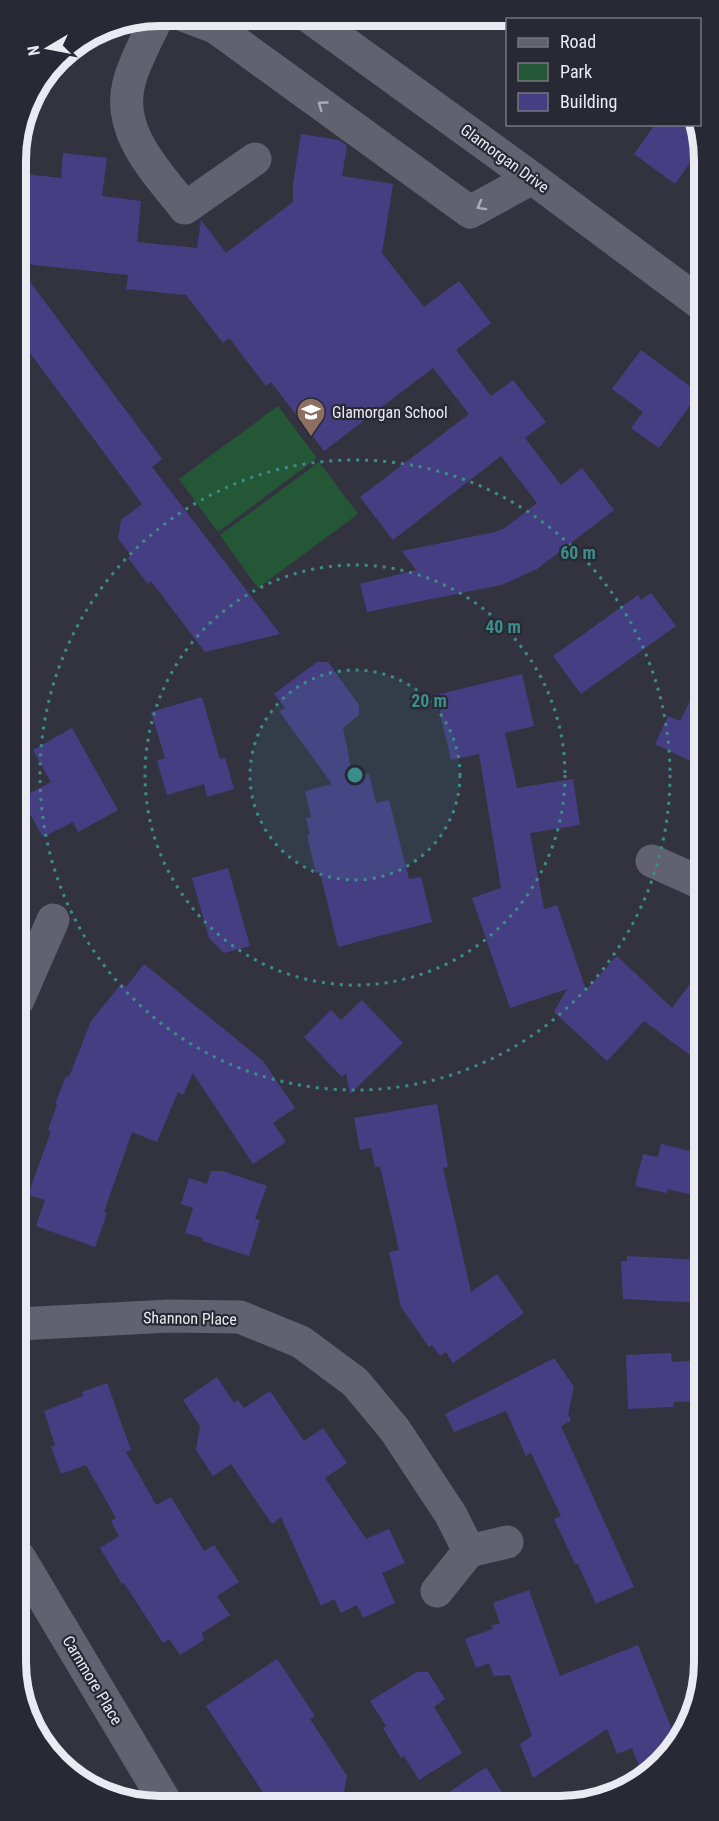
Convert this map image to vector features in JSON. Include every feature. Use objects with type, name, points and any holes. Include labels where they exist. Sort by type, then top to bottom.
[{"type":"street","points":[[153,26],[128,83],[127,117],[140,149],[185,208],[255,159]]},
{"type":"street","points":[[212,26],[470,212],[532,178]]},
{"type":"street","name":"Glamorgan Drive","points":[[322,26],[694,298]]},
{"type":"street","points":[[652,861],[694,880]]},
{"type":"street","points":[[26,982],[53,920]]},
{"type":"street","name":"Shannon Place","points":[[26,1324],[169,1316],[240,1317],[301,1342],[355,1382],[395,1430],[451,1515],[470,1551]]},
{"type":"street","points":[[437,1591],[470,1551],[507,1542]]},
{"type":"street","name":"Carnmore Place","points":[[26,1569],[162,1796]]},
{"type":"green space","points":[[278,406],[317,458],[218,532],[179,479]]},
{"type":"green space","points":[[319,462],[358,514],[258,588],[220,535]]},
{"type":"building","points":[[654,126],[689,126],[694,157],[675,184],[634,154]]},
{"type":"building","points":[[301,134],[339,140],[347,146],[342,176],[393,184],[382,253],[424,307],[459,281],[491,323],[456,350],[491,396],[513,380],[546,422],[525,438],[561,485],[582,468],[614,510],[537,569],[502,585],[500,583],[501,585],[367,612],[360,584],[416,570],[402,551],[495,532],[505,528],[537,503],[501,456],[393,540],[360,497],[469,414],[433,368],[324,451],[271,382],[266,386],[229,338],[223,343],[186,295],[126,289],[128,275],[26,264],[26,174],[61,178],[63,153],[107,158],[102,196],[141,201],[137,242],[197,248],[201,220],[226,253],[293,202],[293,184]]},
{"type":"building","points":[[26,276],[162,459],[152,467],[280,634],[205,652],[151,581],[148,584],[128,558],[131,555],[118,539],[121,520],[142,504],[26,347]]},
{"type":"building","points":[[641,350],[694,389],[694,400],[659,448],[631,428],[643,412],[612,389]]},
{"type":"building","points":[[651,593],[676,626],[581,694],[553,656],[638,595],[641,600]]},
{"type":"building","points":[[317,662],[328,662],[359,705],[359,715],[343,728],[353,777],[369,773],[376,803],[389,800],[409,879],[421,877],[432,922],[338,947],[320,872],[316,873],[307,836],[310,834],[306,818],[311,817],[305,791],[332,784],[279,711],[285,708],[274,694]]},
{"type":"building","points":[[522,674],[534,726],[505,733],[517,788],[573,779],[580,825],[530,833],[544,909],[557,905],[586,990],[617,956],[672,1008],[693,979],[693,1058],[644,1021],[607,1061],[554,1012],[567,989],[510,1008],[472,898],[501,888],[479,754],[451,760],[436,695]]},
{"type":"building","points":[[694,694],[694,762],[655,744],[668,716],[680,721]]},
{"type":"building","points":[[202,697],[220,759],[225,757],[234,789],[207,797],[204,784],[167,795],[157,761],[165,758],[151,712]]},
{"type":"building","points":[[72,728],[118,810],[78,832],[73,822],[43,837],[26,807],[26,795],[51,782],[33,750]]},
{"type":"building","points":[[228,868],[250,946],[224,953],[209,938],[192,878]]},
{"type":"building","points":[[144,964],[263,1061],[295,1108],[273,1123],[286,1142],[253,1164],[193,1073],[183,1095],[178,1092],[157,1142],[132,1132],[104,1212],[107,1213],[95,1247],[36,1226],[45,1200],[28,1195],[51,1131],[48,1130],[57,1104],[55,1104],[66,1076],[69,1077],[91,1021],[122,983],[126,987]]},
{"type":"building","points":[[362,1000],[403,1043],[350,1094],[346,1073],[342,1077],[304,1037],[331,1010],[341,1020]]},
{"type":"building","points":[[437,1104],[448,1167],[443,1168],[471,1292],[497,1274],[524,1313],[453,1363],[446,1352],[440,1356],[432,1345],[429,1347],[401,1307],[389,1252],[399,1250],[380,1166],[375,1167],[371,1148],[360,1150],[354,1118]]},
{"type":"building","points":[[661,1144],[693,1152],[693,1195],[667,1189],[667,1193],[635,1186],[643,1154],[658,1157]]},
{"type":"building","points":[[211,1171],[223,1171],[267,1186],[255,1219],[260,1220],[249,1256],[185,1233],[193,1208],[181,1204],[189,1178],[207,1184]]},
{"type":"building","points":[[627,1256],[693,1259],[693,1303],[623,1299],[621,1261],[627,1261]]},
{"type":"building","points":[[671,1353],[672,1362],[693,1361],[693,1401],[674,1402],[673,1407],[628,1409],[626,1355]]},
{"type":"building","points":[[554,1358],[574,1387],[568,1414],[571,1421],[561,1426],[634,1587],[596,1604],[554,1519],[561,1516],[531,1453],[526,1456],[506,1411],[454,1432],[445,1414]]},
{"type":"building","points":[[217,1377],[234,1403],[238,1400],[244,1408],[270,1391],[304,1441],[323,1428],[347,1463],[325,1478],[366,1539],[389,1529],[405,1563],[382,1573],[395,1603],[363,1618],[357,1605],[341,1613],[334,1599],[321,1606],[281,1517],[272,1524],[231,1464],[213,1476],[196,1450],[200,1426],[183,1400]]},
{"type":"building","points":[[107,1383],[131,1450],[126,1452],[156,1505],[171,1497],[204,1551],[214,1545],[239,1582],[217,1596],[230,1615],[202,1633],[204,1640],[180,1655],[169,1639],[163,1643],[100,1548],[119,1536],[111,1521],[116,1518],[86,1465],[61,1474],[51,1447],[55,1445],[44,1411],[83,1396],[82,1392]]},
{"type":"building","points":[[529,1590],[560,1676],[638,1645],[673,1732],[668,1734],[670,1738],[666,1743],[640,1769],[632,1748],[617,1754],[607,1729],[533,1778],[520,1744],[532,1736],[510,1675],[494,1676],[489,1663],[476,1668],[465,1639],[493,1629],[491,1626],[500,1623],[493,1603]]},
{"type":"building","points":[[277,1659],[315,1716],[310,1719],[347,1776],[343,1796],[265,1796],[206,1706]]},
{"type":"building","points":[[417,1672],[428,1672],[445,1699],[434,1707],[462,1753],[419,1780],[404,1756],[401,1758],[383,1728],[386,1726],[370,1701]]},
{"type":"building","points":[[486,1767],[504,1796],[444,1796]]},
{"type":"place","name":"Glamorgan School","points":[[311,438]]}]
